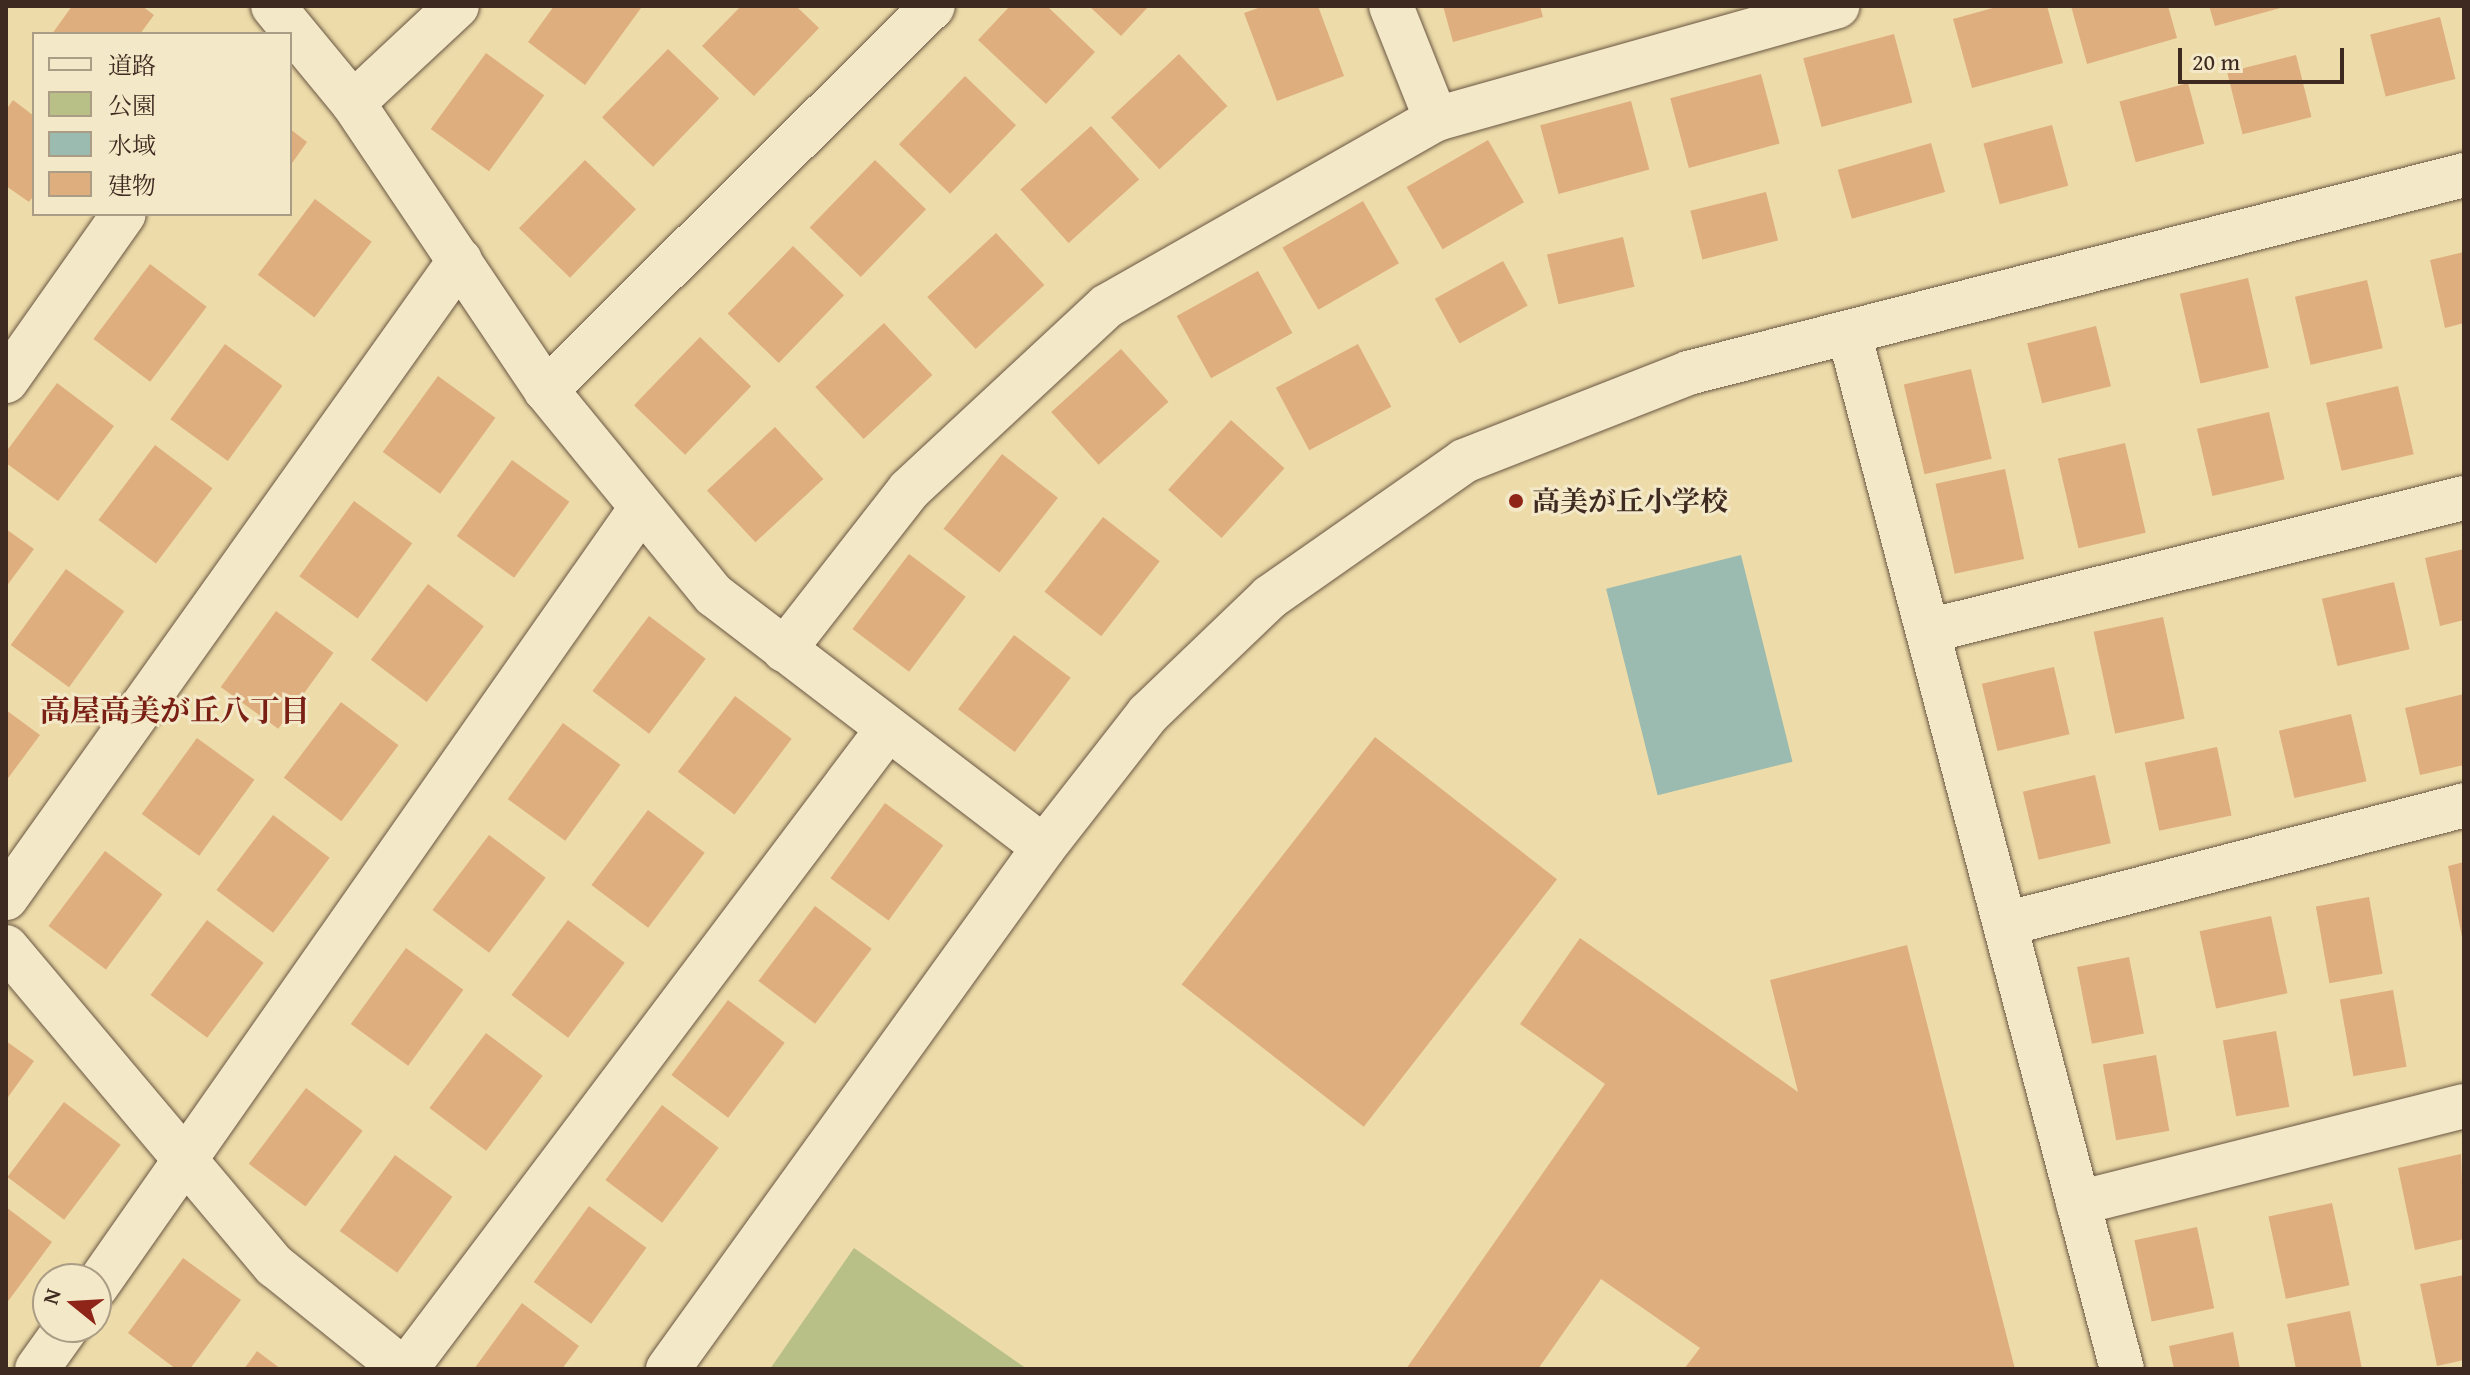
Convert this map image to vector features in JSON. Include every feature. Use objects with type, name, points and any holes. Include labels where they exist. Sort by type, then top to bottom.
[{"type":"street","points":[[252,32],[272,6],[353,103],[546,390],[714,595],[1044,847]]},
{"type":"street","points":[[353,103],[457,6]]},
{"type":"street","points":[[546,390],[933,6]]},
{"type":"street","points":[[1391,6],[1436,119]]},
{"type":"street","points":[[784,650],[909,490],[1107,306],[1436,119],[1837,6]]},
{"type":"street","points":[[668,1369],[1044,847],[1148,714],[1270,597],[1464,461],[1688,373],[2464,175]]},
{"type":"street","points":[[6,381],[123,216]]},
{"type":"street","points":[[6,898],[460,260]]},
{"type":"street","points":[[1849,333],[2122,1369]]},
{"type":"street","points":[[1928,631],[2464,498]]},
{"type":"street","points":[[112,1265],[641,508]]},
{"type":"street","points":[[6,947],[275,1266],[404,1369],[887,730]]},
{"type":"street","points":[[2005,924],[2464,805]]},
{"type":"street","points":[[2078,1203],[2464,1106]]},
{"type":"street","points":[[37,1369],[56,1343]]},
{"type":"green space","points":[[854,1248],[1027,1369],[770,1369]]},
{"type":"water","points":[[1741,555],[1793,762],[1658,795],[1606,589]]},
{"type":"building","points":[[72,6],[142,6],[154,15],[141,32],[53,32]]},
{"type":"building","points":[[554,6],[641,8],[585,85],[528,42]]},
{"type":"building","points":[[741,6],[796,6],[819,28],[754,96],[702,46]]},
{"type":"building","points":[[1010,6],[1047,6],[1095,52],[1046,104],[978,40]]},
{"type":"building","points":[[1089,6],[1149,6],[1121,36]]},
{"type":"building","points":[[1264,6],[1318,6],[1344,76],[1277,101],[1244,13]]},
{"type":"building","points":[[1443,6],[1540,6],[1543,17],[1453,42]]},
{"type":"building","points":[[2000,6],[2047,6],[2063,63],[1972,88],[1953,19]]},
{"type":"building","points":[[2071,6],[2168,6],[2177,38],[2087,64]]},
{"type":"building","points":[[2209,6],[2284,6],[2284,7],[2215,26]]},
{"type":"building","points":[[2440,17],[2455,79],[2386,97],[2370,34]]},
{"type":"building","points":[[1894,34],[1912,103],[1822,127],[1803,58]]},
{"type":"building","points":[[668,49],[719,98],[653,167],[602,117]]},
{"type":"building","points":[[486,53],[544,95],[489,171],[431,129]]},
{"type":"building","points":[[1179,54],[1227,106],[1159,169],[1111,117]]},
{"type":"building","points":[[2296,55],[2311,117],[2243,134],[2227,72]]},
{"type":"building","points":[[1761,74],[1780,144],[1689,168],[1670,98]]},
{"type":"building","points":[[965,76],[1016,125],[950,194],[899,144]]},
{"type":"building","points":[[2188,83],[2204,144],[2136,162],[2119,101]]},
{"type":"building","points":[[13,100],[32,114],[32,198],[29,202],[6,186],[6,110]]},
{"type":"building","points":[[1631,101],[1649,170],[1559,194],[1540,125]]},
{"type":"building","points":[[2052,125],[2068,186],[2000,204],[1983,143]]},
{"type":"building","points":[[1091,126],[1139,180],[1069,243],[1020,190]]},
{"type":"building","points":[[292,131],[307,142],[292,163]]},
{"type":"building","points":[[1488,140],[1524,202],[1443,249],[1407,187]]},
{"type":"building","points":[[1931,143],[1945,192],[1852,219],[1838,170]]},
{"type":"building","points":[[585,160],[636,209],[570,278],[519,228]]},
{"type":"building","points":[[875,160],[926,209],[861,277],[810,228]]},
{"type":"building","points":[[1766,192],[1778,241],[1702,259],[1690,211]]},
{"type":"building","points":[[315,199],[372,242],[315,318],[258,275]]},
{"type":"building","points":[[1363,201],[1399,263],[1318,310],[1282,248]]},
{"type":"building","points":[[996,233],[1044,285],[976,349],[927,297]]},
{"type":"building","points":[[1623,237],[1634,287],[1558,304],[1547,255]]},
{"type":"building","points":[[793,246],[844,295],[779,363],[728,314]]},
{"type":"building","points":[[2464,252],[2464,323],[2445,328],[2430,260]]},
{"type":"building","points":[[1503,261],[1528,306],[1460,343],[1435,299]]},
{"type":"building","points":[[150,264],[207,307],[150,382],[93,339]]},
{"type":"building","points":[[1258,271],[1292,333],[1211,378],[1177,316]]},
{"type":"building","points":[[2248,278],[2269,368],[2200,383],[2180,294]]},
{"type":"building","points":[[2367,280],[2383,348],[2311,365],[2295,297]]},
{"type":"building","points":[[884,323],[932,375],[864,439],[815,387]]},
{"type":"building","points":[[2096,326],[2111,386],[2042,403],[2027,343]]},
{"type":"building","points":[[700,337],[751,386],[685,455],[634,405]]},
{"type":"building","points":[[225,344],[282,386],[228,461],[170,419]]},
{"type":"building","points":[[1358,344],[1391,407],[1309,450],[1276,388]]},
{"type":"building","points":[[1121,349],[1169,402],[1099,465],[1051,412]]},
{"type":"building","points":[[1971,369],[1992,459],[1924,474],[1904,385]]},
{"type":"building","points":[[438,376],[495,418],[440,494],[383,452]]},
{"type":"building","points":[[57,383],[114,426],[58,501],[6,463],[6,452]]},
{"type":"building","points":[[2398,386],[2414,454],[2342,471],[2326,403]]},
{"type":"building","points":[[2269,412],[2285,479],[2212,496],[2197,429]]},
{"type":"building","points":[[1231,420],[1285,468],[1222,538],[1168,490]]},
{"type":"building","points":[[775,427],[823,479],[755,542],[707,490]]},
{"type":"building","points":[[2125,443],[2146,533],[2078,548],[2058,459]]},
{"type":"building","points":[[155,445],[213,488],[156,563],[98,520]]},
{"type":"building","points":[[1002,454],[1058,498],[999,573],[944,529]]},
{"type":"building","points":[[512,460],[569,502],[514,578],[457,536]]},
{"type":"building","points":[[2005,469],[2024,559],[1955,574],[1936,484]]},
{"type":"building","points":[[354,501],[412,543],[358,619],[299,576]]},
{"type":"building","points":[[1103,517],[1160,561],[1101,636],[1045,592]]},
{"type":"building","points":[[6,529],[34,549],[6,587]]},
{"type":"building","points":[[2464,549],[2464,620],[2440,626],[2425,558]]},
{"type":"building","points":[[909,554],[966,597],[909,672],[852,629]]},
{"type":"building","points":[[66,569],[124,611],[69,687],[11,645]]},
{"type":"building","points":[[2394,582],[2410,649],[2337,666],[2322,599]]},
{"type":"building","points":[[428,584],[484,626],[427,702],[371,660]]},
{"type":"building","points":[[276,611],[333,653],[278,729],[221,687]]},
{"type":"building","points":[[649,616],[706,659],[649,734],[592,691]]},
{"type":"building","points":[[2163,617],[2185,719],[2115,733],[2094,632]]},
{"type":"building","points":[[1014,635],[1071,678],[1015,752],[958,709]]},
{"type":"building","points":[[2054,667],[2070,734],[1997,751],[1982,684]]},
{"type":"building","points":[[2464,694],[2464,765],[2420,775],[2405,708]]},
{"type":"building","points":[[735,696],[792,739],[735,815],[678,772]]},
{"type":"building","points":[[341,702],[399,745],[341,821],[284,778]]},
{"type":"building","points":[[6,710],[40,735],[6,781]]},
{"type":"building","points":[[2351,714],[2367,781],[2294,798],[2279,731]]},
{"type":"building","points":[[563,723],[620,765],[565,841],[508,799]]},
{"type":"building","points":[[1375,737],[1557,879],[1364,1127],[1182,984]]},
{"type":"building","points":[[197,738],[254,780],[199,856],[142,814]]},
{"type":"building","points":[[2217,747],[2232,815],[2159,831],[2145,762]]},
{"type":"building","points":[[2095,775],[2111,843],[2039,860],[2023,792]]},
{"type":"building","points":[[885,803],[943,845],[889,921],[830,878]]},
{"type":"building","points":[[648,810],[705,853],[648,928],[591,885]]},
{"type":"building","points":[[273,815],[330,858],[273,933],[216,890]]},
{"type":"building","points":[[489,835],[546,878],[489,953],[432,910]]},
{"type":"building","points":[[105,851],[163,894],[106,969],[48,926]]},
{"type":"building","points":[[2464,862],[2464,942],[2463,942],[2448,866]]},
{"type":"building","points":[[2369,897],[2383,974],[2329,983],[2316,906]]},
{"type":"building","points":[[815,906],[872,949],[815,1024],[758,981]]},
{"type":"building","points":[[2271,916],[2287,993],[2216,1008],[2200,931]]},
{"type":"building","points":[[207,920],[264,963],[207,1038],[150,995]]},
{"type":"building","points":[[568,920],[625,963],[568,1038],[511,995]]},
{"type":"building","points":[[1580,938],[1798,1092],[1770,980],[1907,945],[2015,1369],[1684,1369],[1700,1348],[1601,1279],[1538,1369],[1406,1369],[1605,1084],[1520,1024]]},
{"type":"building","points":[[406,948],[463,990],[408,1066],[351,1024]]},
{"type":"building","points":[[2129,957],[2144,1034],[2092,1044],[2077,967]]},
{"type":"building","points":[[2393,990],[2407,1067],[2353,1076],[2340,999]]},
{"type":"building","points":[[728,1000],[785,1043],[728,1118],[671,1075]]},
{"type":"building","points":[[2276,1031],[2289,1107],[2236,1116],[2223,1040]]},
{"type":"building","points":[[486,1033],[543,1076],[486,1151],[429,1108]]},
{"type":"building","points":[[6,1041],[34,1061],[6,1100]]},
{"type":"building","points":[[2156,1055],[2169,1131],[2116,1140],[2103,1064]]},
{"type":"building","points":[[306,1088],[363,1131],[306,1207],[249,1164]]},
{"type":"building","points":[[64,1102],[121,1145],[64,1220],[7,1177]]},
{"type":"building","points":[[662,1105],[719,1148],[662,1223],[605,1180]]},
{"type":"building","points":[[2461,1154],[2464,1239],[2415,1250],[2398,1168]]},
{"type":"building","points":[[395,1155],[452,1197],[397,1273],[340,1231]]},
{"type":"building","points":[[2332,1203],[2349,1285],[2286,1299],[2268,1217]]},
{"type":"building","points":[[589,1206],[646,1248],[591,1324],[534,1282]]},
{"type":"building","points":[[6,1207],[52,1242],[36,1263],[32,1263],[32,1269],[6,1304]]},
{"type":"building","points":[[2197,1227],[2214,1308],[2152,1321],[2134,1240]]},
{"type":"building","points":[[183,1258],[241,1300],[190,1369],[176,1369],[128,1333]]},
{"type":"building","points":[[2464,1275],[2464,1360],[2437,1366],[2420,1284]]},
{"type":"building","points":[[522,1303],[579,1346],[562,1369],[474,1369]]},
{"type":"building","points":[[2350,1311],[2362,1369],[2296,1369],[2287,1324]]},
{"type":"building","points":[[2233,1332],[2240,1369],[2174,1369],[2169,1346]]},
{"type":"building","points":[[257,1351],[281,1369],[244,1369]]},
{"type":"place","name":"高美が丘小学校","points":[[1516,501]]},
{"type":"district","name":"高屋高美が丘八丁目","points":[[175,710]]}]
